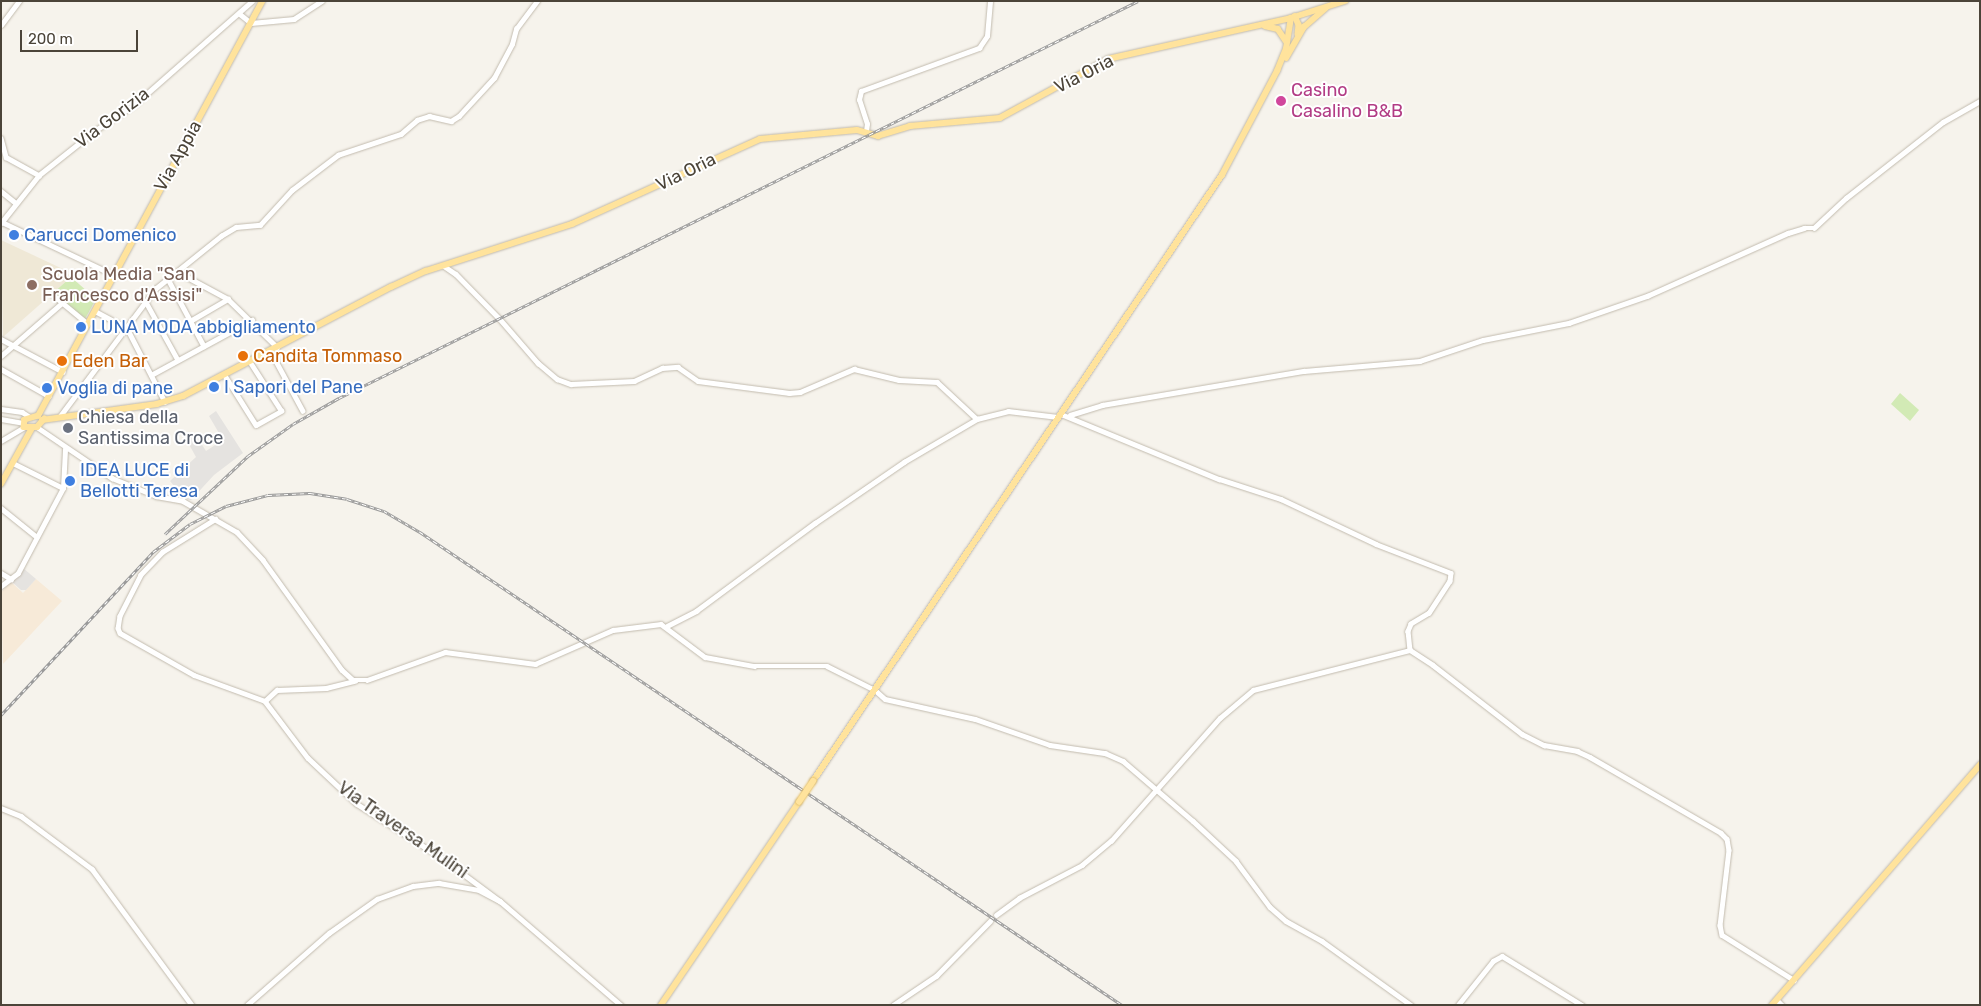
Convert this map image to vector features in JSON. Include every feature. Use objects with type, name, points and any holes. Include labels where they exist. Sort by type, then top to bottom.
[{"type":"main road","name":"Via Appia","points":[[1,484],[33,429],[42,419],[49,396],[262,1]]},
{"type":"main road","name":"Via Oria","points":[[30,417],[42,419],[165,402],[190,393],[391,287],[444,266],[572,224],[760,139],[866,131],[878,136],[903,127],[1000,118],[1108,59],[1293,17],[1345,1]]},
{"type":"main road","points":[[662,1005],[1222,175],[1298,36],[1310,21],[1329,7]]},
{"type":"main road","points":[[1293,17],[1299,25],[1298,36]]},
{"type":"main road","points":[[1262,104],[1286,49],[1293,17]]},
{"type":"main road","points":[[1256,26],[1270,26],[1281,31],[1286,38],[1286,49]]},
{"type":"main road","points":[[30,417],[24,425],[33,429]]},
{"type":"main road","points":[[1774,1002],[1980,765]]},
{"type":"street","points":[[1,25],[19,1]]},
{"type":"street","name":"Via Gorizia","points":[[2,222],[39,175],[93,132],[134,105],[185,58],[240,14],[252,1]]},
{"type":"street","points":[[240,14],[251,23],[294,19],[322,1]]},
{"type":"street","points":[[60,416],[162,282],[178,272],[227,232],[248,225],[260,226],[292,190],[338,155],[401,134],[417,120],[429,116],[451,121],[459,116],[494,78],[512,44],[516,29],[537,1]]},
{"type":"street","points":[[866,131],[867,124],[859,100],[861,91],[979,48],[988,36],[990,1]]},
{"type":"street","points":[[216,519],[163,552],[142,575],[120,616],[118,628],[194,675],[265,701],[277,690],[326,688],[355,680],[373,678],[445,652],[535,664],[613,630],[642,624],[666,626],[696,611],[815,523],[904,462],[977,419],[1008,411],[1060,416],[1070,415],[1102,405],[1304,371],[1411,363],[1483,340],[1569,323],[1647,296],[1788,233],[1804,228],[1814,228],[1846,198],[1943,122],[1980,101]]},
{"type":"street","points":[[1,138],[6,157],[39,175]]},
{"type":"street","points":[[1,192],[16,203]]},
{"type":"street","points":[[2,222],[114,275]]},
{"type":"street","points":[[444,266],[456,274],[493,311],[538,363],[571,384],[634,381],[662,368],[678,367],[698,381],[789,393],[800,392],[842,371],[854,369],[899,380],[938,382],[977,419]]},
{"type":"street","points":[[178,272],[228,299],[252,320],[276,347]]},
{"type":"street","points":[[168,279],[204,346]]},
{"type":"street","points":[[53,295],[88,324]]},
{"type":"street","points":[[190,321],[228,299]]},
{"type":"street","points":[[146,302],[178,360]]},
{"type":"street","points":[[1,356],[62,303]]},
{"type":"street","points":[[95,311],[127,328],[165,402]]},
{"type":"street","points":[[151,375],[252,320]]},
{"type":"street","points":[[1,339],[63,372]]},
{"type":"street","points":[[270,350],[303,411]]},
{"type":"street","points":[[224,374],[256,425],[282,411],[249,361]]},
{"type":"street","points":[[1,369],[49,396]]},
{"type":"street","points":[[1,410],[22,412],[30,417]]},
{"type":"street","points":[[1070,415],[1219,479],[1281,499],[1376,544],[1451,573],[1450,580],[1429,613],[1411,624],[1408,631],[1410,650]]},
{"type":"street","points":[[1,419],[24,425]]},
{"type":"street","points":[[1,441],[24,425]]},
{"type":"street","points":[[33,429],[112,478],[156,496],[183,501],[216,519],[249,544],[344,674],[355,680]]},
{"type":"street","points":[[1,586],[18,573],[63,488],[65,449]]},
{"type":"street","points":[[13,462],[63,488]]},
{"type":"street","points":[[1,508],[37,538]]},
{"type":"street","points":[[1,574],[11,579]]},
{"type":"street","points":[[666,626],[705,657],[754,666],[827,666],[875,690],[885,699],[975,719],[1050,745],[1105,753],[1123,761],[1156,787],[1236,861],[1270,907],[1286,921],[1322,941],[1411,1005]]},
{"type":"street","points":[[996,915],[1019,898],[1082,865],[1111,841],[1156,787],[1220,718],[1253,690],[1410,650],[1420,654],[1522,734],[1544,745],[1577,751],[1590,757],[1727,838],[1729,850],[1720,925],[1722,935],[1794,980]]},
{"type":"street","name":"Via Traversa Mulini","points":[[265,701],[308,758],[357,804],[442,858],[500,901]]},
{"type":"street","points":[[1,808],[22,816],[92,870],[192,1005]]},
{"type":"street","points":[[247,1005],[329,934],[377,899],[398,890],[430,884],[453,884],[479,890],[500,901],[620,1004]]},
{"type":"street","points":[[893,1005],[936,976],[990,921]]},
{"type":"street","points":[[1458,1005],[1493,961],[1502,956],[1570,994],[1582,1005]]},
{"type":"street","points":[[1774,1002],[1782,1005]]},
{"type":"shaded area","name":"Scuola Media \"San Francesco d'Assisi\"","points":[[1,240],[65,270],[71,277],[3,337]]},
{"type":"shaded area","points":[[216,411],[243,453],[214,475],[191,500],[185,499],[170,481],[196,457],[186,439],[195,434],[206,451],[223,440],[209,416]]},
{"type":"shaded area","points":[[23,568],[36,579],[26,590],[21,590],[11,581]]},
{"type":"shaded area","points":[[36,579],[62,601],[3,664],[1,592],[11,582],[23,593]]},
{"type":"green space","points":[[71,277],[96,299],[85,319],[53,293]]},
{"type":"green space","points":[[1900,393],[1919,410],[1910,421],[1891,404]]},
{"type":"railway","points":[[165,534],[248,456],[293,424],[339,398],[1138,1]]},
{"type":"railway","points":[[1,715],[153,552],[190,524],[226,506],[268,495],[310,493],[347,499],[384,511],[420,532],[1122,1005]]},
{"type":"place","name":"Casino Casalino B&B","points":[[1281,101]]},
{"type":"place","name":"Carucci Domenico","points":[[14,235]]},
{"type":"place","name":"Scuola Media \"San Francesco d'Assisi\"","points":[[32,285]]},
{"type":"place","name":"LUNA MODA abbigliamento","points":[[81,327]]},
{"type":"place","name":"Candita Tommaso","points":[[243,356]]},
{"type":"place","name":"Eden Bar","points":[[62,361]]},
{"type":"place","name":"I Sapori del Pane","points":[[214,387]]},
{"type":"place","name":"Voglia di pane","points":[[47,388]]},
{"type":"place","name":"Chiesa della Santissima Croce","points":[[68,428]]},
{"type":"place","name":"IDEA LUCE di Bellotti Teresa","points":[[70,481]]}]
